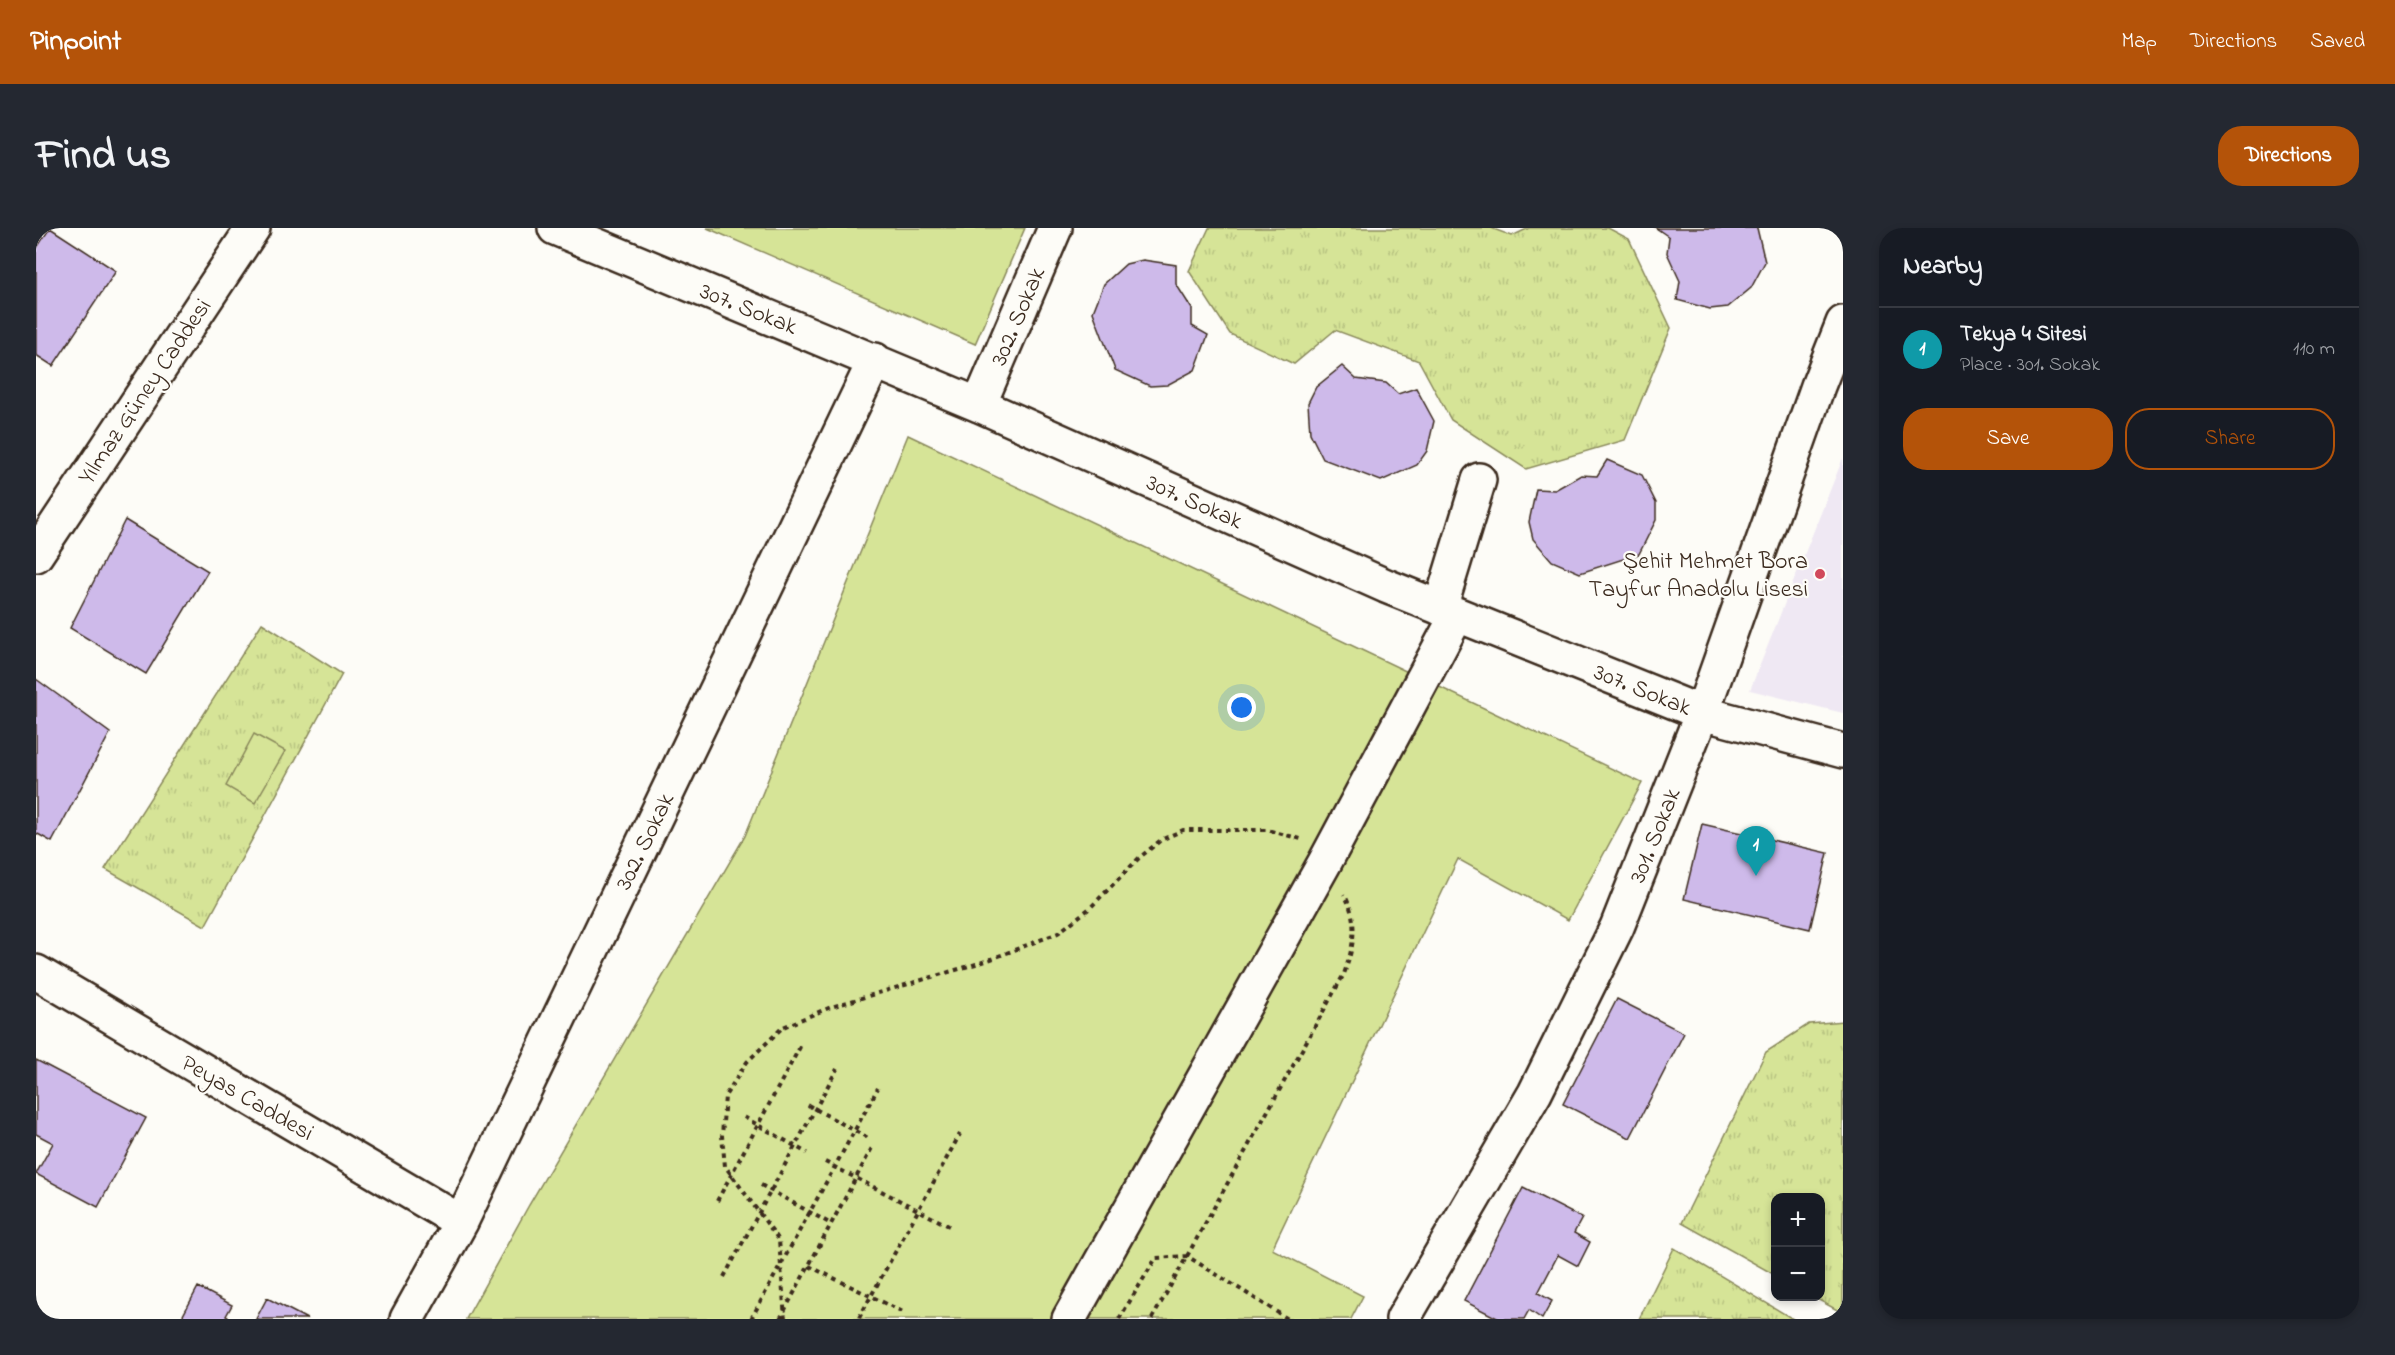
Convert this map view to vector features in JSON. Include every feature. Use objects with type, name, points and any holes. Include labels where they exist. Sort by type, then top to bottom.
[{"type":"street","name":"Yılmaz Güney Caddesi","points":[[36,555],[253,228]]},
{"type":"street","name":"307. Sokak","points":[[555,228],[875,360],[1386,586],[1702,713],[1843,751]]},
{"type":"street","name":"302. Sokak","points":[[979,405],[1055,228]]},
{"type":"street","name":"301. Sokak","points":[[1403,1319],[1535,1093],[1607,948],[1702,713],[1818,386],[1843,323]]},
{"type":"street","name":"302. Sokak","points":[[407,1319],[461,1222],[875,360]]},
{"type":"street","points":[[1070,1319],[1325,862],[1449,611],[1479,480]]},
{"type":"street","name":"Peyas Caddesi","points":[[36,972],[461,1222]]},
{"type":"path","points":[[785,1319],[779,1240],[725,1166],[722,1136],[725,1096],[747,1062],[783,1027],[831,1007],[986,961],[1058,933],[1090,908],[1139,858],[1161,840],[1183,830],[1267,830],[1301,839],[1325,862],[1352,909],[1353,947],[1344,974],[1152,1319]]},
{"type":"path","points":[[717,1201],[801,1045]]},
{"type":"path","points":[[724,1277],[837,1069]]},
{"type":"path","points":[[751,1319],[879,1088]]},
{"type":"path","points":[[808,1105],[868,1138]]},
{"type":"path","points":[[744,1117],[807,1153]]},
{"type":"path","points":[[859,1318],[960,1134]]},
{"type":"path","points":[[780,1319],[873,1146]]},
{"type":"path","points":[[825,1162],[949,1226]]},
{"type":"path","points":[[762,1185],[831,1224]]},
{"type":"path","points":[[1119,1319],[1156,1258],[1187,1256],[1288,1319]]},
{"type":"path","points":[[808,1266],[903,1312]]},
{"type":"shaded area","name":"Şehit Mehmet Bora Tayfur Anadolu Lisesi","points":[[1843,458],[1843,713],[1750,690]]},
{"type":"green space","points":[[707,228],[1025,228],[975,344]]},
{"type":"green space","points":[[1209,228],[1491,228],[1512,236],[1529,228],[1608,228],[1629,239],[1671,328],[1625,440],[1526,469],[1451,420],[1419,361],[1335,330],[1294,364],[1230,334],[1189,271]]},
{"type":"green space","points":[[908,435],[1642,783],[1568,920],[1458,859],[1272,1249],[1363,1296],[1351,1319],[466,1319],[529,1205],[745,836]]},
{"type":"green space","points":[[262,623],[342,674],[205,926],[105,869]]},
{"type":"green space","points":[[254,734],[285,751],[255,803],[226,786]]},
{"type":"green space","points":[[1843,1021],[1843,1304],[1839,1311],[1820,1301],[1825,1301],[1825,1193],[1771,1193],[1771,1273],[1682,1223],[1766,1052],[1809,1024]]},
{"type":"green space","points":[[1674,1248],[1793,1319],[1639,1319]]},
{"type":"building","points":[[50,228],[116,271],[53,366],[36,355],[36,249]]},
{"type":"building","points":[[1656,228],[1757,228],[1765,262],[1751,288],[1728,307],[1710,309],[1677,300],[1680,281],[1667,253],[1669,237]]},
{"type":"building","points":[[1143,260],[1176,265],[1176,284],[1192,309],[1192,326],[1208,335],[1195,370],[1167,385],[1150,386],[1115,370],[1093,312],[1104,284],[1126,264]]},
{"type":"building","points":[[1342,366],[1356,379],[1386,383],[1398,394],[1416,388],[1434,421],[1427,451],[1417,465],[1381,481],[1323,459],[1310,433],[1308,403],[1316,387]]},
{"type":"building","points":[[1607,460],[1642,475],[1656,503],[1656,520],[1639,554],[1580,573],[1552,561],[1533,539],[1529,522],[1536,489],[1555,490],[1581,475],[1597,476]]},
{"type":"building","points":[[125,520],[208,571],[146,674],[70,628]]},
{"type":"building","points":[[36,679],[110,733],[52,842],[36,833]]},
{"type":"building","points":[[1702,824],[1828,853],[1810,929],[1684,899]]},
{"type":"building","points":[[1617,999],[1684,1033],[1630,1138],[1563,1104]]},
{"type":"building","points":[[36,1060],[146,1118],[98,1207],[36,1174],[53,1143],[36,1134]]},
{"type":"building","points":[[1523,1188],[1582,1218],[1574,1233],[1590,1242],[1578,1266],[1558,1255],[1538,1293],[1552,1301],[1542,1319],[1529,1310],[1524,1319],[1499,1319],[1464,1301]]},
{"type":"building","points":[[198,1287],[232,1305],[226,1316],[231,1319],[181,1319]]},
{"type":"building","points":[[267,1298],[307,1319],[256,1319]]},
{"type":"place","name":"Şehit Mehmet Bora Tayfur Anadolu Lisesi","points":[[1820,574]]},
{"type":"place","name":"Tekya 4 Sitesi","points":[[1756,876]]}]
